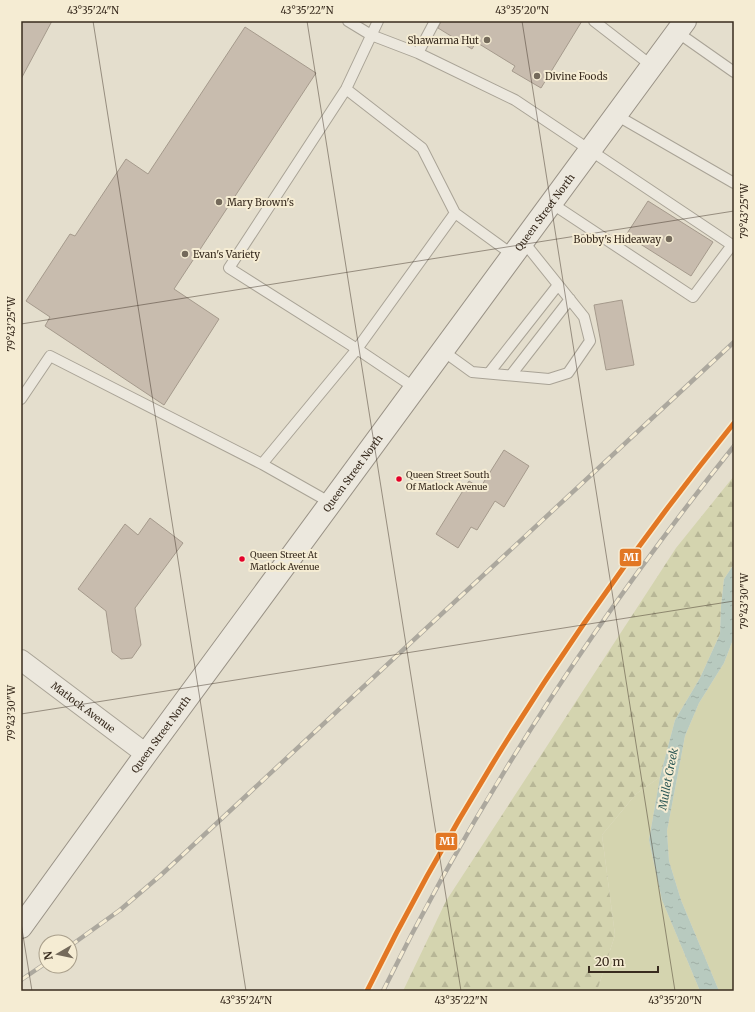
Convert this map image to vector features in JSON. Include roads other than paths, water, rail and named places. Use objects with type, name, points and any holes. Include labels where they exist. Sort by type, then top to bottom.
[{"type":"main road","name":"Queen Street North","points":[[21,927],[146,754],[681,27]]},
{"type":"street","name":"Matlock Avenue","points":[[21,660],[146,754]]},
{"type":"lane","points":[[348,21],[371,35],[418,53],[514,100],[732,245],[693,297],[551,203]]},
{"type":"lane","points":[[378,21],[346,89],[229,268],[357,349],[415,388]]},
{"type":"lane","points":[[418,53],[435,21]]},
{"type":"lane","points":[[594,21],[652,66]]},
{"type":"lane","points":[[681,27],[734,72]]},
{"type":"lane","points":[[346,89],[422,148],[455,213],[518,248],[558,285],[584,317],[590,340],[568,373],[550,379],[472,372],[443,351]]},
{"type":"lane","points":[[616,115],[734,183]]},
{"type":"lane","points":[[262,464],[357,349],[455,213]]},
{"type":"lane","points":[[489,373],[558,285]]},
{"type":"lane","points":[[511,375],[570,299]]},
{"type":"lane","points":[[21,399],[50,356],[262,464],[331,503]]},
{"type":"water","name":"Mullet Creek","points":[[734,564],[734,588],[732,595],[734,637],[724,663],[699,703],[685,736],[667,831],[669,861],[681,900],[719,991],[700,991],[662,900],[649,840],[660,777],[675,720],[700,678],[720,634],[724,579]]},
{"type":"railway","points":[[78,940],[120,910],[161,875],[734,342]]},
{"type":"railway","points":[[383,991],[459,847],[544,709],[589,641],[636,575],[734,446]]},
{"type":"railway","points":[[21,980],[38,968]]},
{"type":"place","name":"Shawarma Hut","points":[[487,40]]},
{"type":"place","name":"Divine Foods","points":[[537,76]]},
{"type":"place","name":"Mary Brown's","points":[[219,202]]},
{"type":"place","name":"Bobby's Hideaway","points":[[669,239]]},
{"type":"place","name":"Evan's Variety","points":[[185,254]]},
{"type":"place","name":"Queen Street South Of Matlock Avenue","points":[[399,479]]},
{"type":"place","name":"Queen Street At Matlock Avenue","points":[[242,559]]}]
